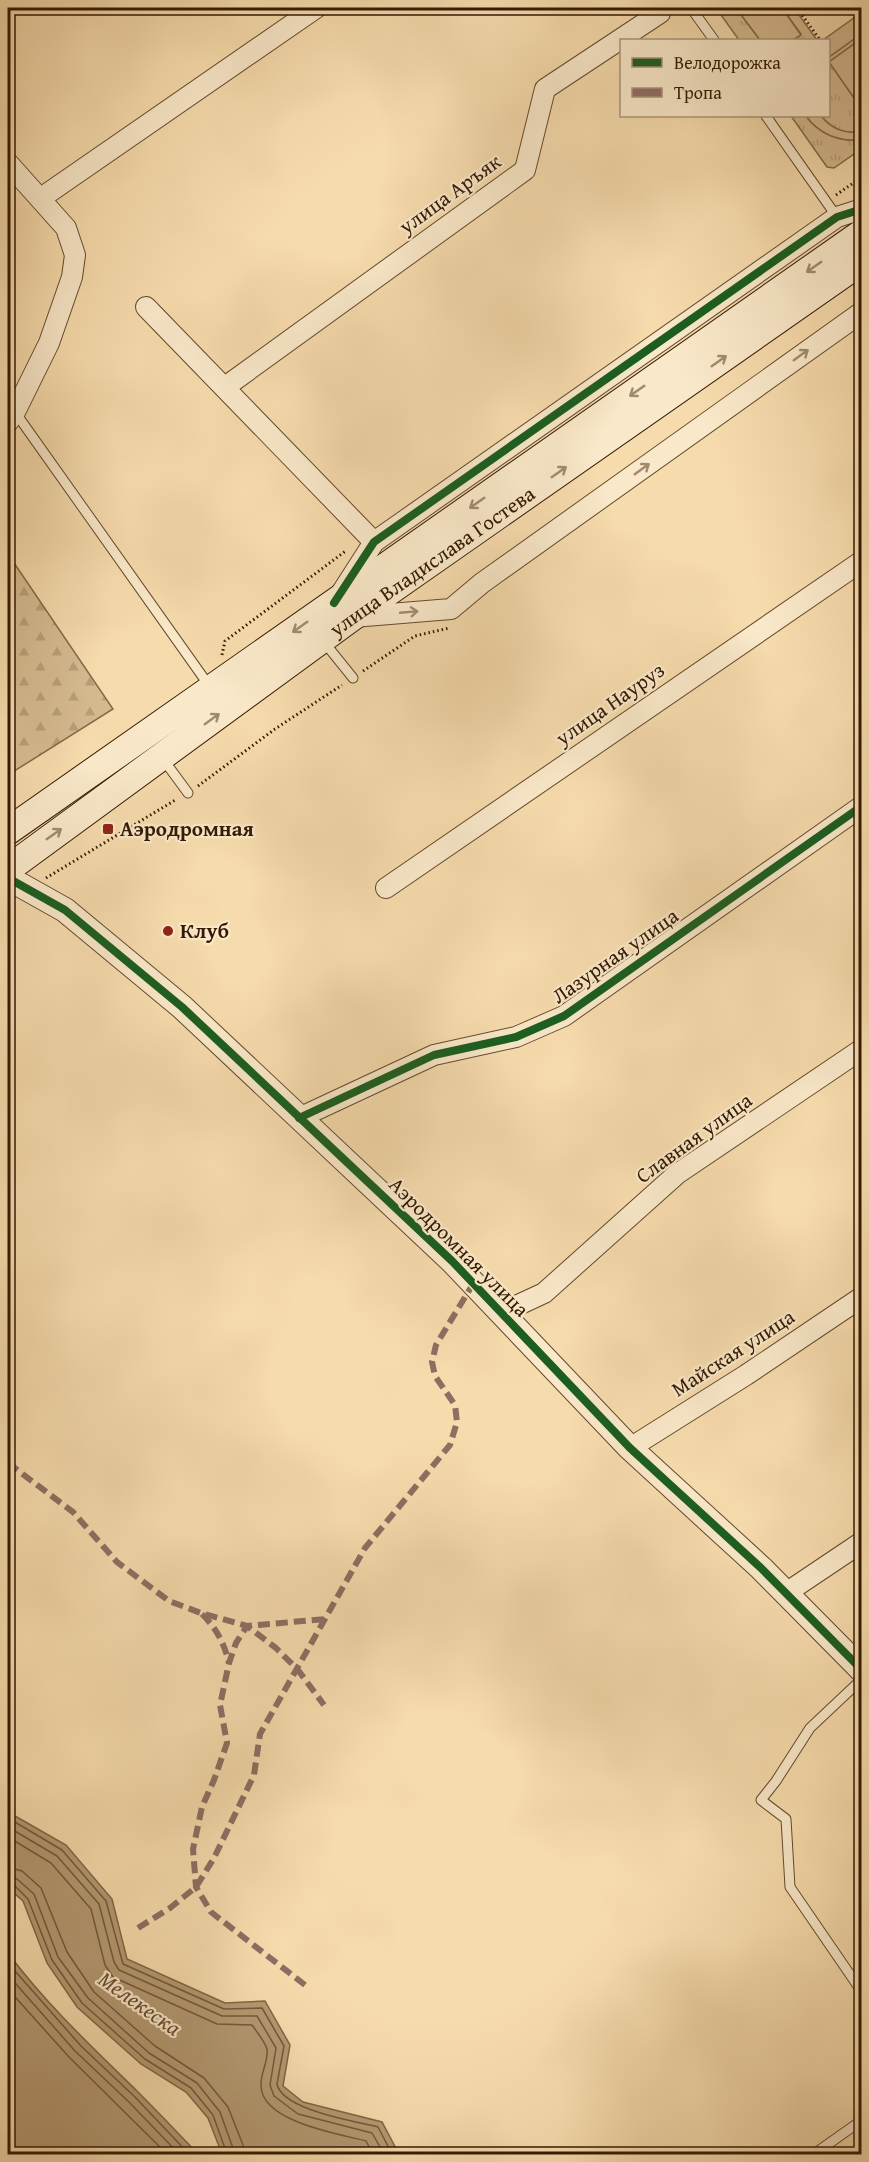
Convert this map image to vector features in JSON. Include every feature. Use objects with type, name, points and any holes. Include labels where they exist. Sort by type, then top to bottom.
[{"type":"main road","name":"улица Владислава Гостева","points":[[8,869],[322,639],[342,610],[861,233]]},
{"type":"main road","name":"улица Владислава Гостева","points":[[8,831],[212,689],[342,610],[861,261]]},
{"type":"street","points":[[41,198],[316,8]]},
{"type":"street","name":"улица Аръяк","points":[[620,39],[660,13]]},
{"type":"street","name":"улица Аръяк","points":[[225,387],[525,170],[544,89],[620,39]]},
{"type":"street","points":[[8,163],[66,228],[75,255],[72,277],[49,343],[11,417]]},
{"type":"street","points":[[861,209],[837,217],[368,535],[342,610],[451,609],[492,576],[861,312]]},
{"type":"street","points":[[146,307],[368,535]]},
{"type":"street","name":"улица Науруз","points":[[386,888],[861,561]]},
{"type":"street","name":"Лазурная улица","points":[[299,1118],[434,1054],[516,1037],[564,1016],[861,806]]},
{"type":"street","name":"Аэродромная улица","points":[[8,878],[65,910],[182,1007],[452,1261],[630,1448],[786,1593],[861,1670]]},
{"type":"street","name":"Славная улица","points":[[501,1313],[544,1293],[677,1174],[861,1049]]},
{"type":"street","name":"Майская улица","points":[[630,1448],[747,1375],[861,1298]]},
{"type":"street","points":[[786,1593],[861,1542]]},
{"type":"lane","points":[[691,8],[713,39]]},
{"type":"lane","points":[[767,117],[837,217]]},
{"type":"lane","points":[[11,417],[212,689]]},
{"type":"lane","points":[[322,639],[353,678]]},
{"type":"lane","points":[[161,757],[188,793]]},
{"type":"lane","points":[[861,1679],[810,1728],[761,1800],[786,1819],[790,1887],[861,1992]]},
{"type":"lane","points":[[814,2154],[858,2123],[861,2128]]},
{"type":"path","points":[[797,8],[819,39]]},
{"type":"path","points":[[802,15],[813,8]]},
{"type":"path","points":[[222,655],[225,640],[368,535]]},
{"type":"green space","points":[[716,8],[736,8],[759,39],[738,39]]},
{"type":"green space","points":[[736,8],[782,8],[801,35],[795,39],[759,39]]},
{"type":"green space","points":[[782,8],[794,8],[816,39],[794,39],[801,34]]},
{"type":"green space","points":[[861,13],[861,34],[830,56],[830,39],[824,39]]},
{"type":"green space","points":[[861,34],[861,39],[830,61],[830,56]]},
{"type":"green space","points":[[861,39],[861,108],[830,63]]},
{"type":"green space","points":[[830,63],[861,108],[861,132],[844,131],[822,117],[830,117]]},
{"type":"green space","points":[[792,117],[807,117],[817,127],[838,138],[861,139],[861,149],[834,168],[827,167]]},
{"type":"green space","points":[[807,117],[822,117],[839,130],[861,132],[861,139],[845,140],[830,136]]},
{"type":"green space","points":[[8,554],[113,709],[8,775]]},
{"type":"water","name":"Мелекеска","points":[[8,1812],[66,1845],[112,1899],[127,1959],[225,2003],[265,2001],[290,2045],[283,2086],[303,2102],[382,2122],[399,2154],[222,2154],[208,2118],[186,2092],[141,2064],[77,2007],[47,1963],[23,1901],[8,1888]]},
{"type":"water","points":[[8,1953],[86,2041],[198,2154],[8,2154]]},
{"type":"marked path","points":[[138,1928],[170,1908],[196,1887],[214,1858],[254,1775],[260,1734],[365,1548],[450,1445],[457,1422],[455,1405],[435,1376],[432,1362],[436,1345],[473,1284]]},
{"type":"marked path","points":[[8,1463],[73,1512],[117,1562],[169,1601],[247,1626],[276,1648],[298,1670],[324,1705]]},
{"type":"marked path","points":[[202,1614],[219,1637],[229,1663]]},
{"type":"marked path","points":[[305,1985],[211,1912],[196,1887],[193,1849],[202,1807],[227,1743],[220,1705],[236,1643],[247,1626],[326,1619]]},
{"type":"cycle path","points":[[334,603],[374,542],[837,217],[862,209]]},
{"type":"cycle path","points":[[299,1118],[434,1055],[516,1037],[564,1016],[862,806]]},
{"type":"cycle path","points":[[8,878],[65,910],[182,1007],[452,1261],[630,1448],[761,1568],[862,1670]]},
{"type":"place","name":"Аэродромная","points":[[108,829]]},
{"type":"place","name":"Клуб","points":[[168,931]]}]
